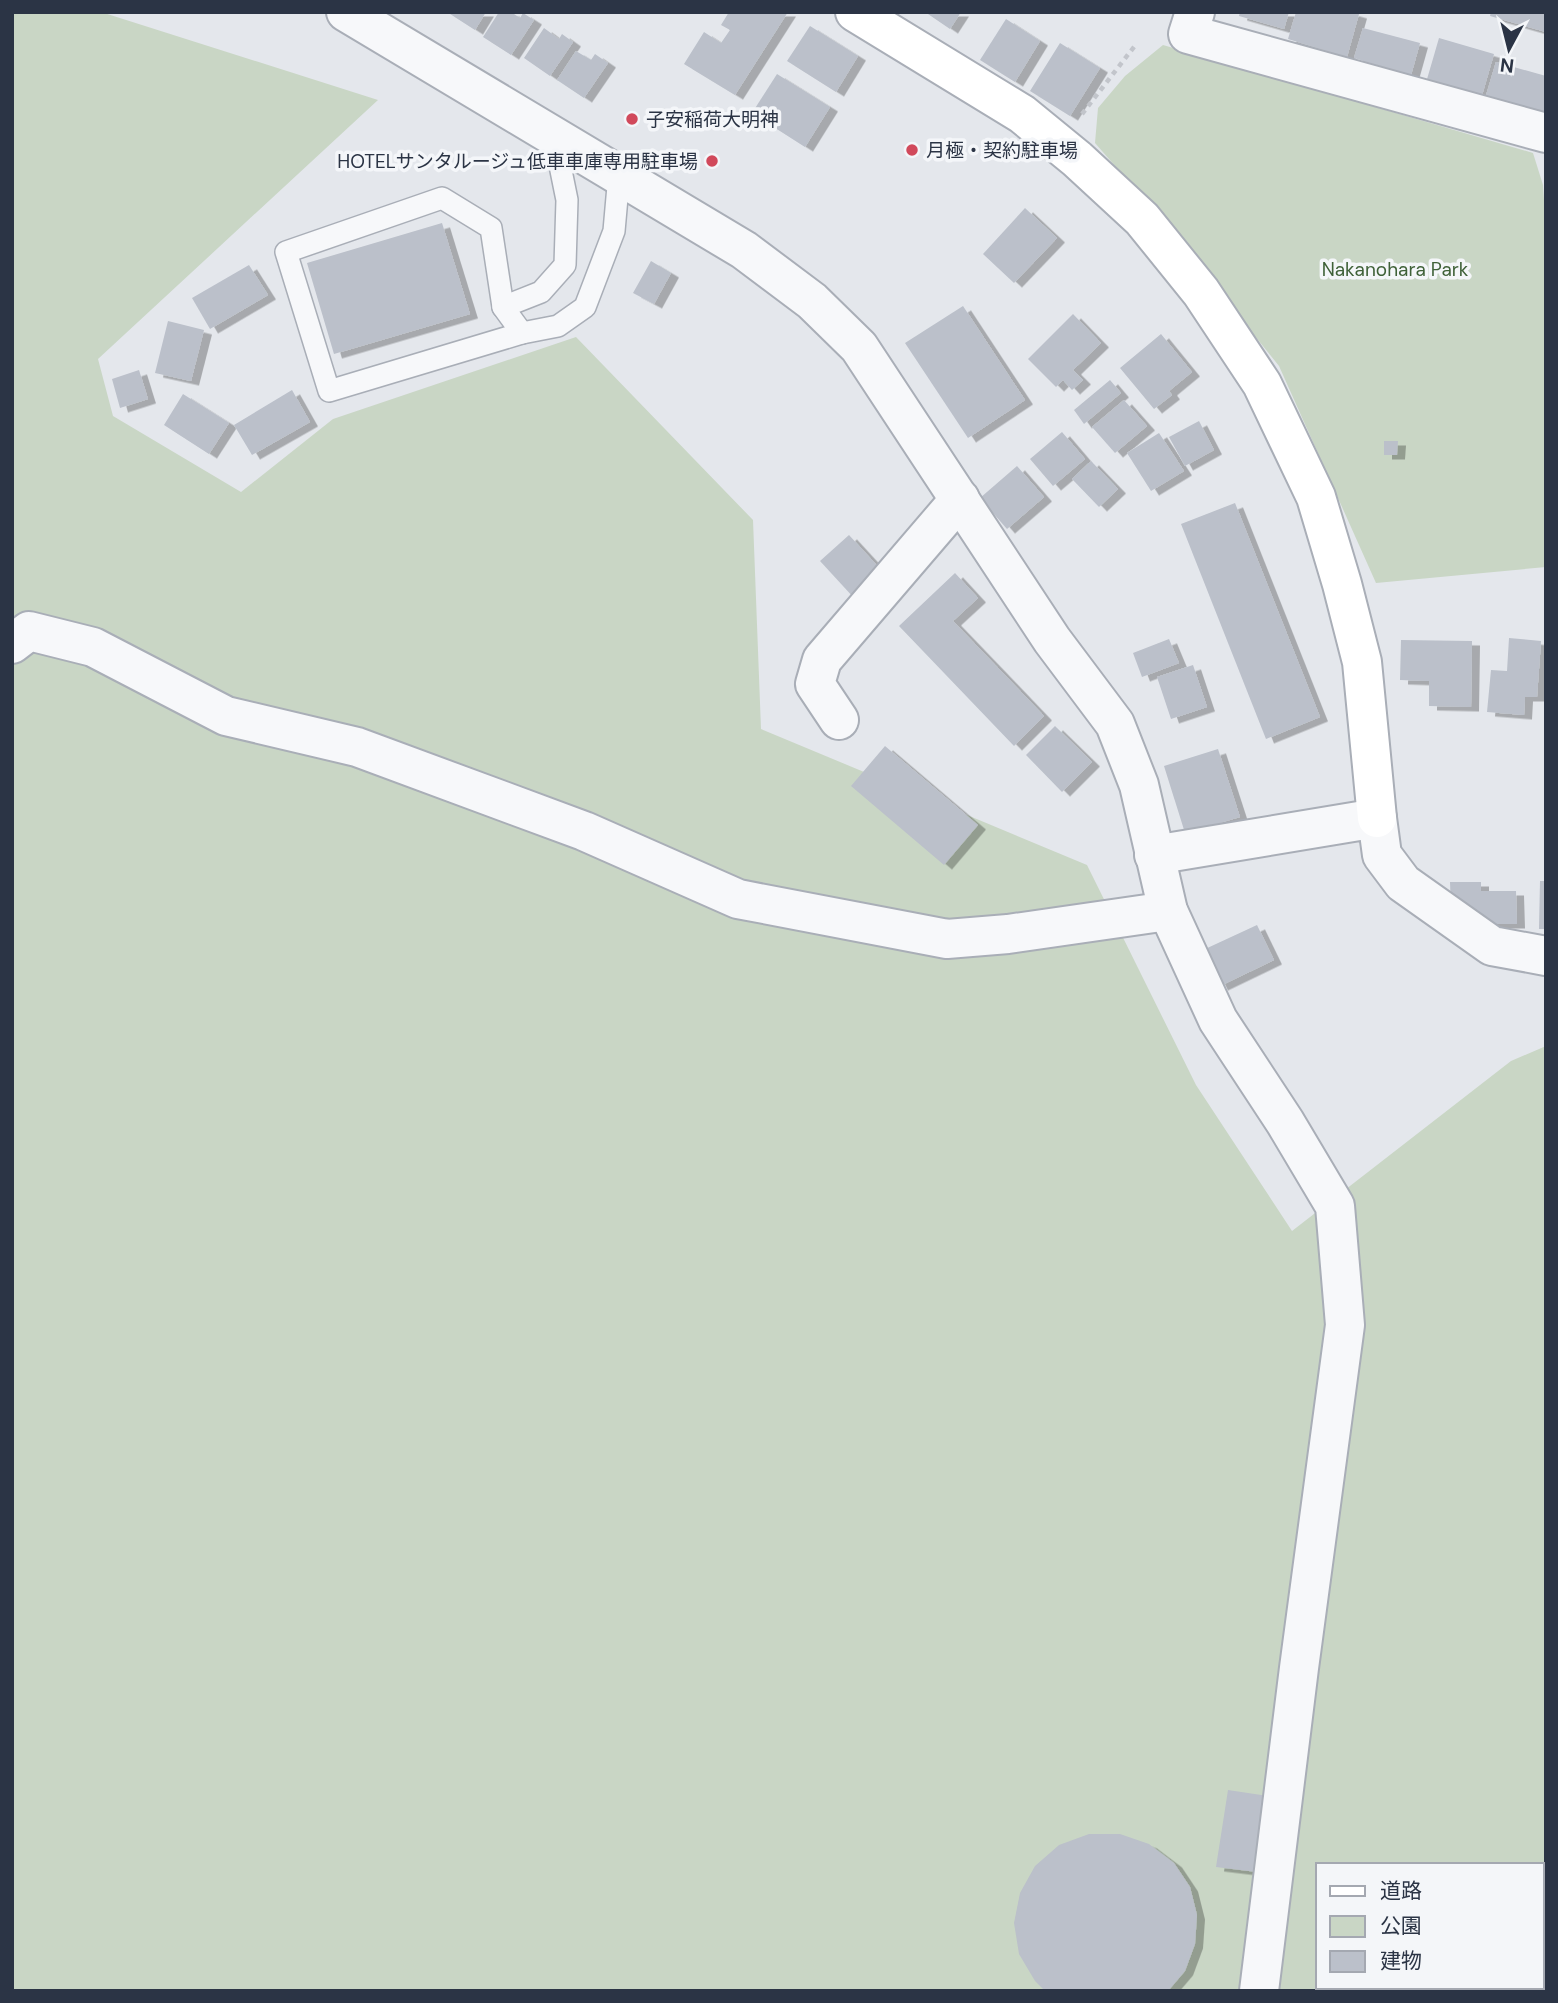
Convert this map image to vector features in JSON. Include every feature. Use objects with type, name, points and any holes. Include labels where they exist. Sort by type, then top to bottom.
[{"type":"street","points":[[346,12],[744,250],[812,301],[859,347],[1052,640],[1115,724],[1139,785],[1168,911],[1218,1020],[1285,1122],[1335,1206],[1345,1325],[1259,1991]]},
{"type":"street","points":[[855,12],[1022,114],[1077,159],[1142,219],[1201,292],[1262,384],[1316,497],[1363,662],[1382,855],[1403,883],[1492,946],[1546,956]]},
{"type":"street","points":[[1195,12],[1188,34],[1546,133]]},
{"type":"street","points":[[839,720],[815,684],[822,660],[960,499]]},
{"type":"street","points":[[12,644],[29,631],[93,647],[226,716],[356,747],[584,831],[738,899],[947,939],[1008,934],[1168,911]]},
{"type":"street","points":[[1154,855],[1377,818]]},
{"type":"lane","points":[[503,307],[541,292],[565,265],[567,200],[554,136]]},
{"type":"lane","points":[[522,333],[503,307],[491,228],[442,198],[286,252],[328,391],[522,333],[558,326],[585,307],[614,231],[619,175]]},
{"type":"path","points":[[1079,118],[1137,43]]},
{"type":"green space","points":[[12,12],[101,12],[378,100],[98,359],[113,416],[241,492],[333,419],[576,337],[753,520],[761,729],[1087,865],[1196,1085],[1292,1231],[1511,1061],[1546,1046],[1546,1991],[12,1991]]},
{"type":"green space","name":"Nakanohara Park","points":[[1163,45],[1533,153],[1543,185],[1546,230],[1546,567],[1376,583],[1279,366],[1151,207],[1095,143],[1098,108],[1125,76]]},
{"type":"building","points":[[447,12],[486,12],[475,30]]},
{"type":"building","points":[[499,12],[511,12],[520,18],[523,13],[534,20],[511,55],[483,37]]},
{"type":"building","points":[[729,12],[788,12],[735,95],[684,64],[704,32],[721,43],[730,30],[721,25]]},
{"type":"building","points":[[925,12],[961,12],[950,29]]},
{"type":"building","points":[[1240,12],[1289,12],[1284,29],[1239,16]]},
{"type":"building","points":[[1296,12],[1359,14],[1347,57],[1288,39]]},
{"type":"building","points":[[1491,12],[1546,12],[1546,32],[1490,16]]},
{"type":"building","points":[[1006,19],[1040,41],[1015,82],[980,60]]},
{"type":"building","points":[[810,26],[858,56],[836,92],[787,61]]},
{"type":"building","points":[[544,28],[559,39],[562,34],[573,42],[550,76],[524,58]]},
{"type":"building","points":[[1363,28],[1420,43],[1411,75],[1354,58]]},
{"type":"building","points":[[1439,38],[1494,54],[1478,109],[1423,93]]},
{"type":"building","points":[[1060,43],[1100,68],[1070,116],[1030,91]]},
{"type":"building","points":[[576,51],[591,60],[595,54],[608,63],[584,98],[557,80]]},
{"type":"building","points":[[1496,62],[1546,76],[1546,122],[1482,109]]},
{"type":"building","points":[[777,74],[830,107],[805,147],[752,113]]},
{"type":"building","points":[[1025,208],[1057,238],[1014,283],[983,254]]},
{"type":"building","points":[[442,223],[470,314],[334,354],[307,263]]},
{"type":"building","points":[[651,261],[671,273],[654,304],[633,293]]},
{"type":"building","points":[[249,265],[268,295],[210,329],[192,298]]},
{"type":"building","points":[[963,306],[1025,400],[968,438],[905,343]]},
{"type":"building","points":[[1073,314],[1101,343],[1073,370],[1083,380],[1072,390],[1063,380],[1056,387],[1028,359]]},
{"type":"building","points":[[168,321],[204,330],[191,381],[155,373]]},
{"type":"building","points":[[1161,334],[1192,372],[1169,391],[1172,395],[1154,409],[1120,368]]},
{"type":"building","points":[[139,370],[148,399],[120,408],[112,379]]},
{"type":"building","points":[[1110,380],[1121,393],[1084,424],[1074,410]]},
{"type":"building","points":[[292,390],[310,422],[252,455],[234,425]]},
{"type":"building","points":[[183,394],[229,423],[209,454],[164,425]]},
{"type":"building","points":[[1124,400],[1147,426],[1115,453],[1092,427]]},
{"type":"building","points":[[1199,421],[1214,450],[1185,466],[1169,437]]},
{"type":"building","points":[[1062,432],[1085,459],[1053,486],[1030,459]]},
{"type":"building","points":[[1159,433],[1184,471],[1151,491],[1127,453]]},
{"type":"building","points":[[1384,441],[1398,441],[1397,455],[1384,455]]},
{"type":"building","points":[[1091,461],[1118,489],[1099,507],[1072,479]]},
{"type":"building","points":[[1017,466],[1044,497],[1007,529],[980,498]]},
{"type":"building","points":[[1235,503],[1320,717],[1266,739],[1181,524]]},
{"type":"building","points":[[849,535],[883,572],[854,598],[820,561]]},
{"type":"building","points":[[955,573],[978,598],[953,621],[1044,716],[1014,746],[899,626]]},
{"type":"building","points":[[1509,638],[1541,641],[1537,697],[1525,697],[1524,715],[1487,712],[1491,670],[1507,671]]},
{"type":"building","points":[[1169,639],[1179,663],[1142,677],[1133,653]]},
{"type":"building","points":[[1401,640],[1472,641],[1471,707],[1429,706],[1429,681],[1400,680]]},
{"type":"building","points":[[1193,665],[1207,707],[1171,719],[1157,677]]},
{"type":"building","points":[[1055,726],[1092,762],[1062,792],[1026,755]]},
{"type":"building","points":[[885,746],[978,825],[944,865],[851,786]]},
{"type":"building","points":[[1218,749],[1240,817],[1185,833],[1164,766]]},
{"type":"building","points":[[1540,881],[1546,881],[1546,929],[1539,929]]},
{"type":"building","points":[[1450,882],[1481,882],[1481,891],[1516,891],[1517,924],[1470,924],[1451,908]]},
{"type":"building","points":[[1257,925],[1274,960],[1220,986],[1203,950]]},
{"type":"building","points":[[1228,1790],[1268,1796],[1257,1872],[1216,1867]]},
{"type":"building","points":[[1089,1834],[1120,1834],[1149,1844],[1174,1863],[1190,1887],[1197,1915],[1195,1944],[1185,1971],[1168,1991],[1045,1991],[1035,1981],[1019,1954],[1014,1923],[1020,1893],[1035,1866],[1059,1845]]},
{"type":"place","name":"子安稲荷大明神","points":[[632,119]]},
{"type":"place","name":"月極・契約駐車場","points":[[912,150]]},
{"type":"place","name":"HOTELサンタルージュ低車車庫専用駐車場","points":[[712,161]]}]
